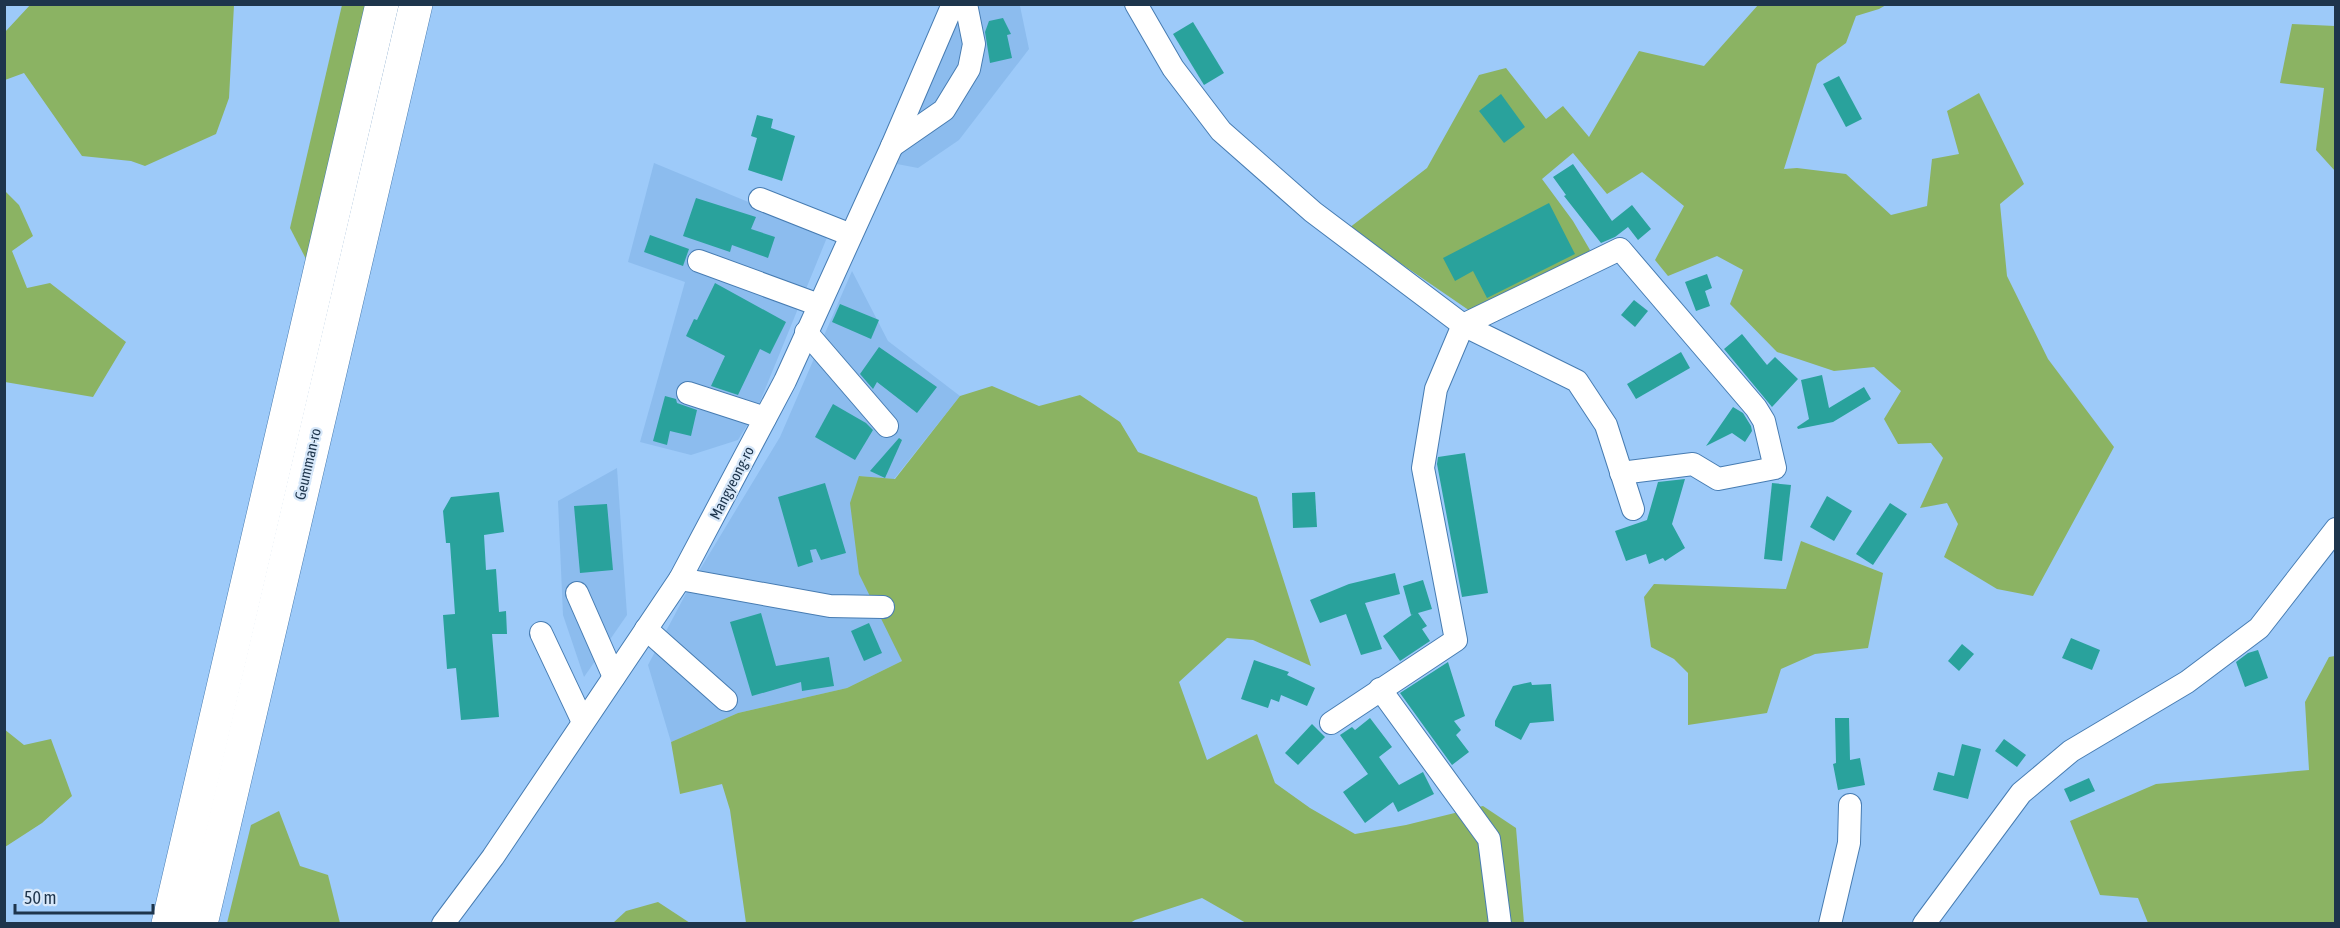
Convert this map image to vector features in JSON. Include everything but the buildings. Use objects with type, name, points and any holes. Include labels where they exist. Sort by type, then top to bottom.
[{"type":"highway","points":[[168,924],[382,4]]},
{"type":"highway","name":"Geumman-ro","points":[[201,924],[416,4]]},
{"type":"street","name":"Mangyeong-ro","points":[[447,922],[680,579],[765,418],[819,305],[892,146],[953,4]]},
{"type":"street","points":[[892,146],[944,110],[969,69],[974,44],[966,4]]},
{"type":"street","points":[[1138,5],[1173,68],[1221,131],[1312,212],[1463,326],[1577,381],[1606,425],[1633,509]]},
{"type":"street","points":[[760,199],[851,235]]},
{"type":"street","points":[[1331,723],[1456,640],[1423,468],[1436,389],[1463,326],[1620,249],[1756,408],[1764,421],[1775,468],[1718,479],[1693,464],[1621,473]]},
{"type":"street","points":[[699,261],[819,305]]},
{"type":"street","points":[[806,332],[887,426]]},
{"type":"street","points":[[688,393],[765,418]]},
{"type":"street","points":[[1924,924],[2021,793],[2071,751],[2187,682],[2259,628],[2336,529]]},
{"type":"street","points":[[680,579],[830,606],[883,606]]},
{"type":"street","points":[[577,593],[614,677]]},
{"type":"street","points":[[646,629],[726,700]]},
{"type":"street","points":[[541,633],[583,722]]},
{"type":"street","points":[[1380,689],[1489,839],[1500,924]]},
{"type":"street","points":[[1830,924],[1849,843],[1850,805]]},
{"type":"shaded area","points":[[1017,4],[1020,6],[1029,49],[959,140],[918,168],[897,164],[962,5]]},
{"type":"shaded area","points":[[654,163],[828,235],[757,409],[738,440],[691,455],[640,442],[685,282],[628,262]]},
{"type":"shaded area","points":[[852,271],[888,341],[960,396],[894,479],[859,476],[882,616],[902,661],[847,688],[738,713],[671,742],[648,665],[690,586],[780,437]]},
{"type":"shaded area","points":[[617,468],[627,615],[584,677],[563,615],[558,501]]},
{"type":"green space","points":[[31,4],[234,5],[229,98],[216,134],[145,166],[131,161],[82,156],[24,73],[5,80],[5,32]]},
{"type":"green space","points":[[342,5],[368,5],[306,259],[290,228]]},
{"type":"green space","points":[[1758,5],[1886,5],[1856,16],[1846,43],[1817,64],[1784,169],[1797,168],[1846,174],[1891,215],[1927,206],[1932,159],[1959,154],[1947,111],[1979,93],[2024,184],[2000,204],[2007,276],[2048,359],[2114,447],[2033,596],[1997,589],[1944,557],[1958,524],[1947,503],[1920,508],[1943,458],[1931,443],[1898,444],[1884,419],[1901,391],[1874,367],[1834,371],[1777,352],[1730,304],[1743,270],[1717,256],[1668,276],[1655,260],[1684,206],[1642,172],[1607,194],[1573,153],[1542,179],[1573,221],[1590,250],[1584,257],[1473,313],[1349,228],[1427,168],[1479,75],[1506,68],[1546,119],[1563,106],[1589,137],[1639,51],[1704,66]]},
{"type":"green space","points":[[2292,24],[2335,26],[2335,171],[2316,150],[2324,88],[2280,83]]},
{"type":"green space","points":[[5,191],[19,205],[33,236],[12,251],[27,288],[50,283],[126,342],[93,397],[5,382]]},
{"type":"green space","points":[[992,386],[1039,406],[1080,395],[1120,422],[1138,452],[1257,497],[1311,666],[1253,640],[1227,638],[1179,682],[1207,760],[1257,734],[1275,783],[1310,808],[1355,834],[1406,825],[1483,806],[1516,828],[1524,923],[1246,923],[1202,898],[1130,923],[746,923],[730,810],[722,784],[680,794],[671,742],[738,713],[847,688],[902,661],[859,574],[850,503],[859,476],[895,479],[960,396]]},
{"type":"green space","points":[[1801,541],[1883,573],[1868,648],[1815,654],[1781,669],[1767,713],[1688,725],[1688,673],[1674,659],[1651,647],[1644,597],[1654,584],[1786,589]]},
{"type":"green space","points":[[2335,656],[2335,923],[2148,923],[2138,898],[2100,895],[2070,821],[2156,784],[2309,770],[2305,702],[2329,657]]},
{"type":"green space","points":[[4,729],[24,745],[51,739],[72,796],[42,823],[5,847]]},
{"type":"green space","points":[[279,811],[300,866],[328,875],[340,923],[227,923],[251,825]]},
{"type":"green space","points":[[658,902],[690,923],[613,923],[626,911]]}]
